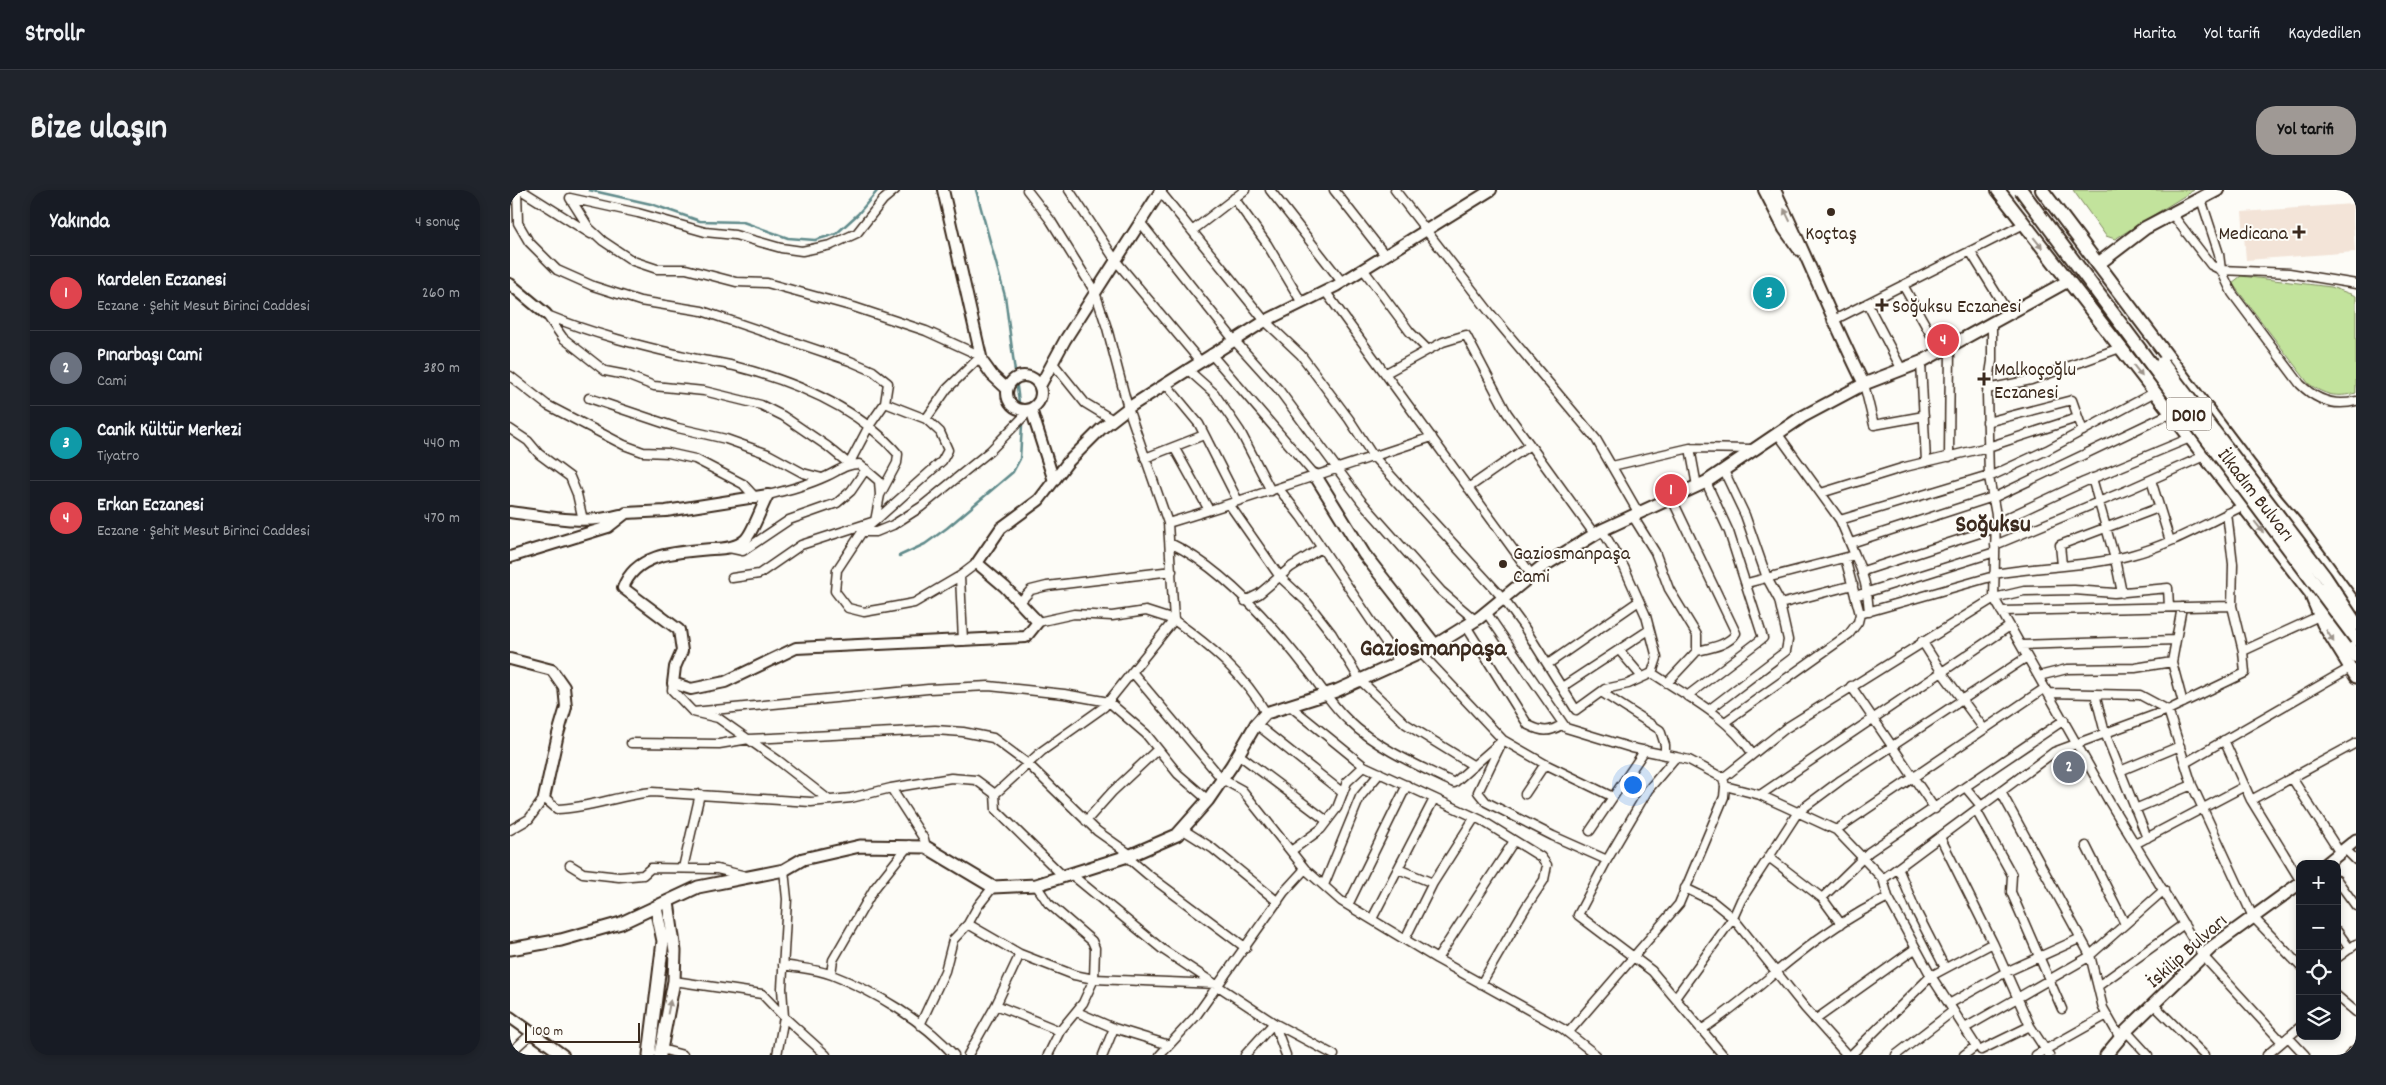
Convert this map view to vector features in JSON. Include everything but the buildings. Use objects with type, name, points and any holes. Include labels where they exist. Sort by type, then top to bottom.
[{"type":"main road","name":"İlkadım Bulvarı","points":[[1998,190],[2310,592],[2336,627],[2354,667]]},
{"type":"main road","name":"İlkadım Bulvarı","points":[[2021,190],[2356,639]]},
{"type":"main road","name":"İlkadım Bulvarı","points":[[2031,190],[2325,577],[2356,623]]},
{"type":"main road","name":"İlkadım Bulvarı","points":[[2042,190],[2355,603]]},
{"type":"main road","points":[[2098,264],[2145,228],[2204,195],[2218,190]]},
{"type":"main road","points":[[510,949],[560,940],[620,923],[698,888],[748,876],[784,870],[804,859],[860,846],[910,845],[926,847],[993,887],[1036,885],[1129,856],[1177,834],[1182,829],[1208,800],[1256,724],[1266,713],[1326,694],[1435,646],[1486,612],[1531,574],[1598,532],[1635,513],[1702,484],[1802,417],[1864,384],[1921,362],[2068,281]]},
{"type":"main road","points":[[1315,475],[1364,554],[1435,646]]},
{"type":"main road","points":[[2310,592],[2319,616],[2354,667]]},
{"type":"main road","points":[[2336,627],[2355,603]]},
{"type":"main road","points":[[2336,627],[2356,623]]},
{"type":"main road","points":[[2331,860],[2356,840]]},
{"type":"main road","name":"İskilip Bulvarı","points":[[2106,1055],[2123,1034],[2204,956],[2296,884]]},
{"type":"main road","points":[[660,1052],[674,981],[675,952],[668,902]]},
{"type":"main road","points":[[649,1055],[663,940],[656,908]]},
{"type":"street","points":[[849,464],[868,426],[885,403],[888,383],[872,371],[850,362],[702,311],[640,301],[593,286],[557,270],[530,242],[518,223],[519,190],[633,261],[658,269],[686,269],[736,282],[767,283],[870,312],[926,331],[980,356]]},
{"type":"street","points":[[603,241],[589,228],[570,198],[638,212],[705,232],[735,235],[781,248],[802,251],[831,245],[857,233],[883,200],[895,190]]},
{"type":"street","points":[[943,190],[980,356],[992,375],[1007,389]]},
{"type":"street","points":[[995,794],[1042,751],[1109,702],[1133,673],[1145,654],[1174,620],[1168,523],[1128,408],[1118,363],[1095,292],[1051,221],[1027,190]]},
{"type":"street","points":[[1068,190],[1116,261],[1200,361]]},
{"type":"street","points":[[1040,386],[1052,362],[1160,190],[1265,321],[1301,356],[1349,419],[1373,456],[1502,598],[1524,627],[1576,710],[1605,689],[1628,684],[1652,673],[1657,658],[1650,630],[1624,567],[1507,413],[1466,335],[1443,342],[1386,373]]},
{"type":"street","points":[[1192,231],[1245,190]]},
{"type":"street","points":[[1270,190],[1342,282]]},
{"type":"street","points":[[1334,190],[1385,255]]},
{"type":"street","points":[[1395,190],[1424,231],[1596,439],[1612,466],[1655,552],[1669,589],[1697,635],[1697,651]]},
{"type":"street","points":[[885,403],[926,419],[940,432],[948,450],[942,461],[862,532],[837,570],[835,590],[848,608],[864,612],[914,603],[960,576],[977,563],[1001,528],[1039,500],[1068,462],[1128,408],[1265,321],[1342,282],[1491,190]]},
{"type":"street","points":[[1764,190],[1784,229],[1814,271]]},
{"type":"street","points":[[1775,190],[1814,271],[1832,321],[1864,384],[1874,425],[1924,416]]},
{"type":"street","points":[[2204,195],[2219,254],[2221,270],[2232,292],[2300,384],[2312,396],[2330,402],[2349,403],[2356,400]]},
{"type":"street","points":[[1234,198],[1267,244],[1302,302]]},
{"type":"street","points":[[2172,214],[2211,265],[2221,270],[2289,273],[2356,284]]},
{"type":"street","points":[[1140,222],[1234,340],[1279,390],[1362,502],[1470,623],[1528,725],[1542,732],[1554,730],[1563,724]]},
{"type":"street","points":[[1832,321],[2024,224]]},
{"type":"street","points":[[1970,251],[2009,314]]},
{"type":"street","points":[[1363,269],[1410,332],[1428,350]]},
{"type":"street","points":[[510,284],[546,314],[563,338],[605,371],[626,375],[654,386],[704,391],[761,405],[783,416],[827,446],[849,464]]},
{"type":"street","points":[[1903,285],[1945,348],[1949,457]]},
{"type":"street","points":[[1325,291],[1531,574]]},
{"type":"street","points":[[1867,303],[1902,370]]},
{"type":"street","points":[[546,314],[573,325],[641,346],[733,365],[792,384],[835,403],[883,437],[898,454],[897,463],[880,495]]},
{"type":"street","points":[[1992,324],[1992,361],[1987,389],[1989,476],[1995,525],[1994,598],[2135,844],[2204,956],[2285,1039],[2304,1055]]},
{"type":"street","points":[[1987,389],[2031,380],[2120,348]]},
{"type":"street","points":[[1211,354],[1315,475]]},
{"type":"street","points":[[926,419],[947,389],[980,356]]},
{"type":"street","points":[[1052,362],[1085,402],[1113,420]]},
{"type":"street","points":[[1921,362],[1926,462]]},
{"type":"street","points":[[1187,369],[1214,393],[1240,430],[1271,492]]},
{"type":"street","points":[[510,376],[547,405],[624,446],[644,452],[668,453],[695,459],[743,484],[755,497]]},
{"type":"street","points":[[862,532],[876,532],[893,525],[921,508],[990,451],[1039,402],[1040,386],[1033,378],[1022,376],[1013,380],[1007,389],[1008,400],[1015,408],[1030,409]]},
{"type":"street","points":[[1165,383],[1199,424],[1238,501]]},
{"type":"street","points":[[1840,520],[1989,476],[2083,431],[2155,392]]},
{"type":"street","points":[[589,398],[678,428],[726,439],[768,454],[803,473],[822,478]]},
{"type":"street","points":[[1988,422],[2072,400],[2083,431]]},
{"type":"street","points":[[1030,409],[1054,481]]},
{"type":"street","points":[[1851,543],[1993,498],[2171,413]]},
{"type":"street","points":[[1820,493],[1926,462],[1988,447],[2077,418]]},
{"type":"street","points":[[510,429],[528,441],[539,454],[570,477],[577,494],[582,520]]},
{"type":"street","points":[[1776,433],[1840,520],[1863,571],[1868,592],[1869,612]]},
{"type":"street","points":[[1145,458],[1204,435]]},
{"type":"street","points":[[1168,523],[1271,492],[1337,467],[1432,437]]},
{"type":"street","points":[[1863,571],[1995,525],[2092,478],[2190,438]]},
{"type":"street","points":[[1468,488],[1530,445]]},
{"type":"street","points":[[1174,447],[1209,510]]},
{"type":"street","points":[[1612,466],[1690,448],[1753,449]]},
{"type":"street","points":[[1687,696],[1763,638],[1747,583],[1729,532],[1702,484],[1690,448]]},
{"type":"street","points":[[1855,596],[1995,549],[2204,456]]},
{"type":"street","points":[[510,512],[582,520],[602,520],[626,514],[666,511],[768,495],[793,489],[822,478],[849,464],[859,464],[879,481],[880,495],[875,521]]},
{"type":"street","points":[[829,800],[718,718],[693,712],[672,690],[675,667],[682,651],[679,630],[622,588],[628,575],[650,558],[692,551],[729,548],[743,551],[789,520],[837,503],[851,491],[866,468]]},
{"type":"street","points":[[1710,709],[1786,651],[1788,640],[1780,604],[1767,578],[1745,515],[1724,471]]},
{"type":"street","points":[[2092,478],[2115,559],[2122,593]]},
{"type":"street","points":[[2151,480],[2160,505],[2158,508],[2170,541]]},
{"type":"street","points":[[1279,489],[1302,517],[1399,662]]},
{"type":"street","points":[[729,548],[746,540],[768,495]]},
{"type":"street","points":[[1667,683],[1697,651],[1715,647],[1732,638],[1736,633],[1671,497]]},
{"type":"street","points":[[1229,504],[1280,577],[1307,602],[1332,634],[1360,680],[1406,724],[1474,766]]},
{"type":"street","points":[[1860,614],[1994,575],[2115,559],[2132,555],[2170,541],[2243,506]]},
{"type":"street","points":[[2062,565],[2060,545],[2158,508]]},
{"type":"street","points":[[1883,879],[2054,752],[2168,710],[2245,673],[2243,651],[2232,606],[2233,564],[2227,513]]},
{"type":"street","points":[[510,557],[608,527],[626,514]]},
{"type":"street","points":[[732,578],[759,574],[801,545],[832,533],[875,521]]},
{"type":"street","points":[[1170,542],[1193,554],[1235,590],[1293,651],[1349,722],[1395,754],[1454,783],[1502,740]]},
{"type":"street","points":[[1245,601],[1259,594],[1321,548]]},
{"type":"street","points":[[1747,583],[1855,555]]},
{"type":"street","points":[[1725,722],[1849,634],[1858,622],[1860,614],[1845,558]]},
{"type":"street","points":[[977,563],[1005,587],[1038,622]]},
{"type":"street","points":[[1019,603],[1031,590],[1047,586],[1172,571]]},
{"type":"street","points":[[960,576],[963,640]]},
{"type":"street","points":[[1780,604],[1853,585]]},
{"type":"street","points":[[1723,778],[1786,728],[1922,641],[1994,598],[2024,591],[2074,590],[2122,593],[2168,588],[2169,607]]},
{"type":"street","points":[[1548,664],[1639,601]]},
{"type":"street","points":[[2001,611],[2232,606]]},
{"type":"street","points":[[2182,607],[2172,662],[2183,703]]},
{"type":"street","points":[[673,683],[691,689],[725,682],[796,648],[1026,637],[1038,622],[1074,614],[1112,616],[1146,611],[1174,620],[1210,646],[1253,690],[1266,713]]},
{"type":"street","points":[[1486,612],[1566,728],[1689,760],[1723,778],[1725,786],[1724,797],[1679,904],[1568,1033]]},
{"type":"street","points":[[2243,651],[2319,616]]},
{"type":"street","points":[[1760,795],[1871,718],[2010,626]]},
{"type":"street","points":[[1562,687],[1650,630]]},
{"type":"street","points":[[2020,645],[2176,640]]},
{"type":"street","points":[[1922,641],[1941,672],[1984,730]]},
{"type":"street","points":[[1618,650],[1642,677]]},
{"type":"street","points":[[1421,653],[1502,740],[1545,764],[1613,797]]},
{"type":"street","points":[[1675,998],[1733,918],[1741,900],[1770,858],[1798,812],[1841,780],[2027,657]]},
{"type":"street","points":[[510,659],[552,670],[564,687],[566,707],[544,798],[529,819],[510,830]]},
{"type":"street","points":[[2038,676],[2067,669],[2135,668],[2172,662]]},
{"type":"street","points":[[2185,762],[2354,667]]},
{"type":"street","points":[[1133,673],[1222,779],[1242,790],[1305,869],[1324,886],[1348,905],[1405,940],[1568,1033],[1596,1055]]},
{"type":"street","points":[[1652,673],[1710,709],[1741,736],[1753,754]]},
{"type":"street","points":[[693,712],[919,690],[989,686],[1064,694],[1109,702],[1146,734],[1178,774],[1208,800]]},
{"type":"street","points":[[1851,686],[1871,718],[1935,809]]},
{"type":"street","points":[[1836,830],[1984,730],[2047,691],[2140,695],[2168,710],[2192,785],[2253,918],[2296,962]]},
{"type":"street","points":[[1600,692],[1660,730],[1666,745],[1665,755]]},
{"type":"street","points":[[2095,694],[2105,733],[2147,838]]},
{"type":"street","points":[[1290,706],[1364,766],[1475,817],[1541,857],[1547,865],[1544,880],[1526,906],[1481,984]]},
{"type":"street","points":[[1822,898],[1862,858],[2064,720]]},
{"type":"street","points":[[1256,724],[1343,793]]},
{"type":"street","points":[[630,743],[719,744],[748,739],[935,730],[963,732],[993,738],[1028,764],[1097,831],[1129,856],[1147,874],[1246,948]]},
{"type":"street","points":[[1502,740],[1478,792],[1486,802],[1553,836],[1607,860]]},
{"type":"street","points":[[2224,740],[2251,800],[2296,874]]},
{"type":"street","points":[[2251,800],[2356,744]]},
{"type":"street","points":[[2120,771],[2180,746]]},
{"type":"street","points":[[1086,820],[1112,792],[1158,749]]},
{"type":"street","points":[[1590,831],[1645,750]]},
{"type":"street","points":[[1238,754],[1327,821]]},
{"type":"street","points":[[1676,757],[1648,790],[1607,860],[1578,915],[1652,971],[1723,1055]]},
{"type":"street","points":[[1524,794],[1545,764]]},
{"type":"street","points":[[1291,851],[1321,829],[1337,808],[1347,782],[1364,766]]},
{"type":"street","points":[[1324,886],[1360,797],[1380,773]]},
{"type":"street","points":[[544,798],[557,809],[575,809],[610,801],[628,794],[652,792],[700,794],[774,801],[829,800],[951,778],[976,780],[995,794]]},
{"type":"street","points":[[2292,778],[2343,851],[2356,860]]},
{"type":"street","points":[[1348,905],[1407,785]]},
{"type":"street","points":[[2135,810],[2192,785]]},
{"type":"street","points":[[1725,786],[1760,795],[1836,830],[1883,879],[1888,897],[1931,976],[1981,1050]]},
{"type":"street","points":[[2135,844],[2245,786]]},
{"type":"street","points":[[891,788],[924,839],[926,847]]},
{"type":"street","points":[[1966,788],[1979,808],[2012,875],[2011,892],[2062,1009]]},
{"type":"street","points":[[2001,792],[2090,955],[2103,1008],[2123,1034],[2148,1055]]},
{"type":"street","points":[[682,868],[700,794]]},
{"type":"street","points":[[995,794],[996,810],[1068,876],[1162,949],[1274,1023],[1334,1055]]},
{"type":"street","points":[[1372,919],[1434,798]]},
{"type":"street","points":[[1405,940],[1433,883],[1475,817]]},
{"type":"street","points":[[1182,829],[1212,848],[1278,902]]},
{"type":"street","points":[[1940,837],[1993,944],[2030,1026],[2047,1052]]},
{"type":"street","points":[[1437,959],[1514,841]]},
{"type":"street","points":[[831,974],[833,960],[874,889],[910,845]]},
{"type":"street","points":[[2086,846],[2125,924]]},
{"type":"street","points":[[1770,858],[1822,898],[1841,924]]},
{"type":"street","points":[[570,865],[583,873],[619,877],[643,875],[652,868],[717,870],[748,876]]},
{"type":"street","points":[[1398,868],[1433,883]]},
{"type":"street","points":[[1898,868],[1916,911],[1945,968]]},
{"type":"street","points":[[1160,1055],[1192,1022],[1217,984],[1246,948],[1284,892],[1305,869]]},
{"type":"street","points":[[777,1055],[784,1017],[783,965],[787,899],[784,870]]},
{"type":"street","points":[[1036,885],[1048,903],[1092,942],[1095,948],[1094,979],[1077,1012],[1060,1030],[1048,1055]]},
{"type":"street","points":[[2341,885],[2356,906]]},
{"type":"street","points":[[920,1025],[945,972],[953,940],[968,924],[978,906],[993,887]]},
{"type":"street","points":[[1685,888],[1712,901],[1733,918],[1816,1020],[1849,1055],[1931,976],[1993,944]]},
{"type":"street","points":[[1965,1028],[2049,981],[2090,955],[2164,890]]},
{"type":"street","points":[[1701,1030],[1725,1015],[1777,972],[1841,924],[1862,910],[1888,897]]},
{"type":"street","points":[[968,924],[1020,954],[1074,975],[1094,979],[1217,984]]},
{"type":"street","points":[[2098,986],[2184,924]]},
{"type":"street","points":[[2341,935],[2353,947],[2341,955]]},
{"type":"street","points":[[1896,1055],[1951,1008],[2006,972],[2081,938]]},
{"type":"street","points":[[1816,1020],[1916,948]]},
{"type":"street","points":[[968,1055],[996,1004],[1020,954]]},
{"type":"street","points":[[783,965],[831,974],[871,993],[937,1036],[954,1055]]},
{"type":"street","points":[[674,981],[762,994],[826,1055]]},
{"type":"street","points":[[2341,999],[2356,1012]]},
{"type":"street","points":[[996,1004],[1060,1030]]},
{"type":"street","points":[[2153,1004],[2204,1055]]},
{"type":"street","points":[[1077,1012],[1114,1028],[1169,1045]]},
{"type":"street","points":[[2036,1055],[2047,1052],[2107,1015]]},
{"type":"street","points":[[510,1017],[563,1055]]},
{"type":"street","points":[[1246,1055],[1274,1023]]},
{"type":"street","points":[[1274,1023],[1286,1055]]},
{"type":"street","points":[[1964,1055],[1981,1050],[2030,1026]]},
{"type":"street","points":[[1103,1055],[1114,1028]]},
{"type":"street","points":[[2267,1055],[2296,1030]]},
{"type":"street","points":[[510,1053],[532,1033]]},
{"type":"street","points":[[2349,1055],[2356,1049]]},
{"type":"street","points":[[660,1052],[682,1055]]},
{"type":"shaded area","name":"Medicana","points":[[2352,204],[2355,252],[2246,260],[2242,212]]},
{"type":"green space","points":[[2073,190],[2194,190],[2115,239],[2106,236]]},
{"type":"green space","points":[[2241,276],[2331,287],[2356,296],[2356,393],[2331,394],[2320,391],[2309,384],[2232,283]]},
{"type":"waterway","points":[[589,190],[651,204],[700,221],[743,222],[788,238],[815,240],[836,234],[858,214],[878,190]]},
{"type":"waterway","points":[[899,556],[925,544],[947,528],[1013,472],[1020,459],[1022,425],[1005,296],[976,190]]},
{"type":"place","name":"Koçtaş","points":[[1831,212]]},
{"type":"place","name":"Medicana","points":[[2299,232]]},
{"type":"place","name":"Canik Kültür Merkezi","points":[[1769,293]]},
{"type":"place","name":"Soğuksu Eczanesi","points":[[1882,305]]},
{"type":"place","name":"Erkan Eczanesi","points":[[1943,340]]},
{"type":"place","name":"Malkoçoğlu Eczanesi","points":[[1984,379]]},
{"type":"place","name":"Kardelen Eczanesi","points":[[1671,490]]},
{"type":"place","name":"Gaziosmanpaşa Cami","points":[[1503,564]]},
{"type":"place","name":"Pınarbaşı Cami","points":[[2069,767]]},
{"type":"district","name":"Soğuksu","points":[[1993,522]]},
{"type":"district","name":"Gaziosmanpaşa","points":[[1433,646]]}]
